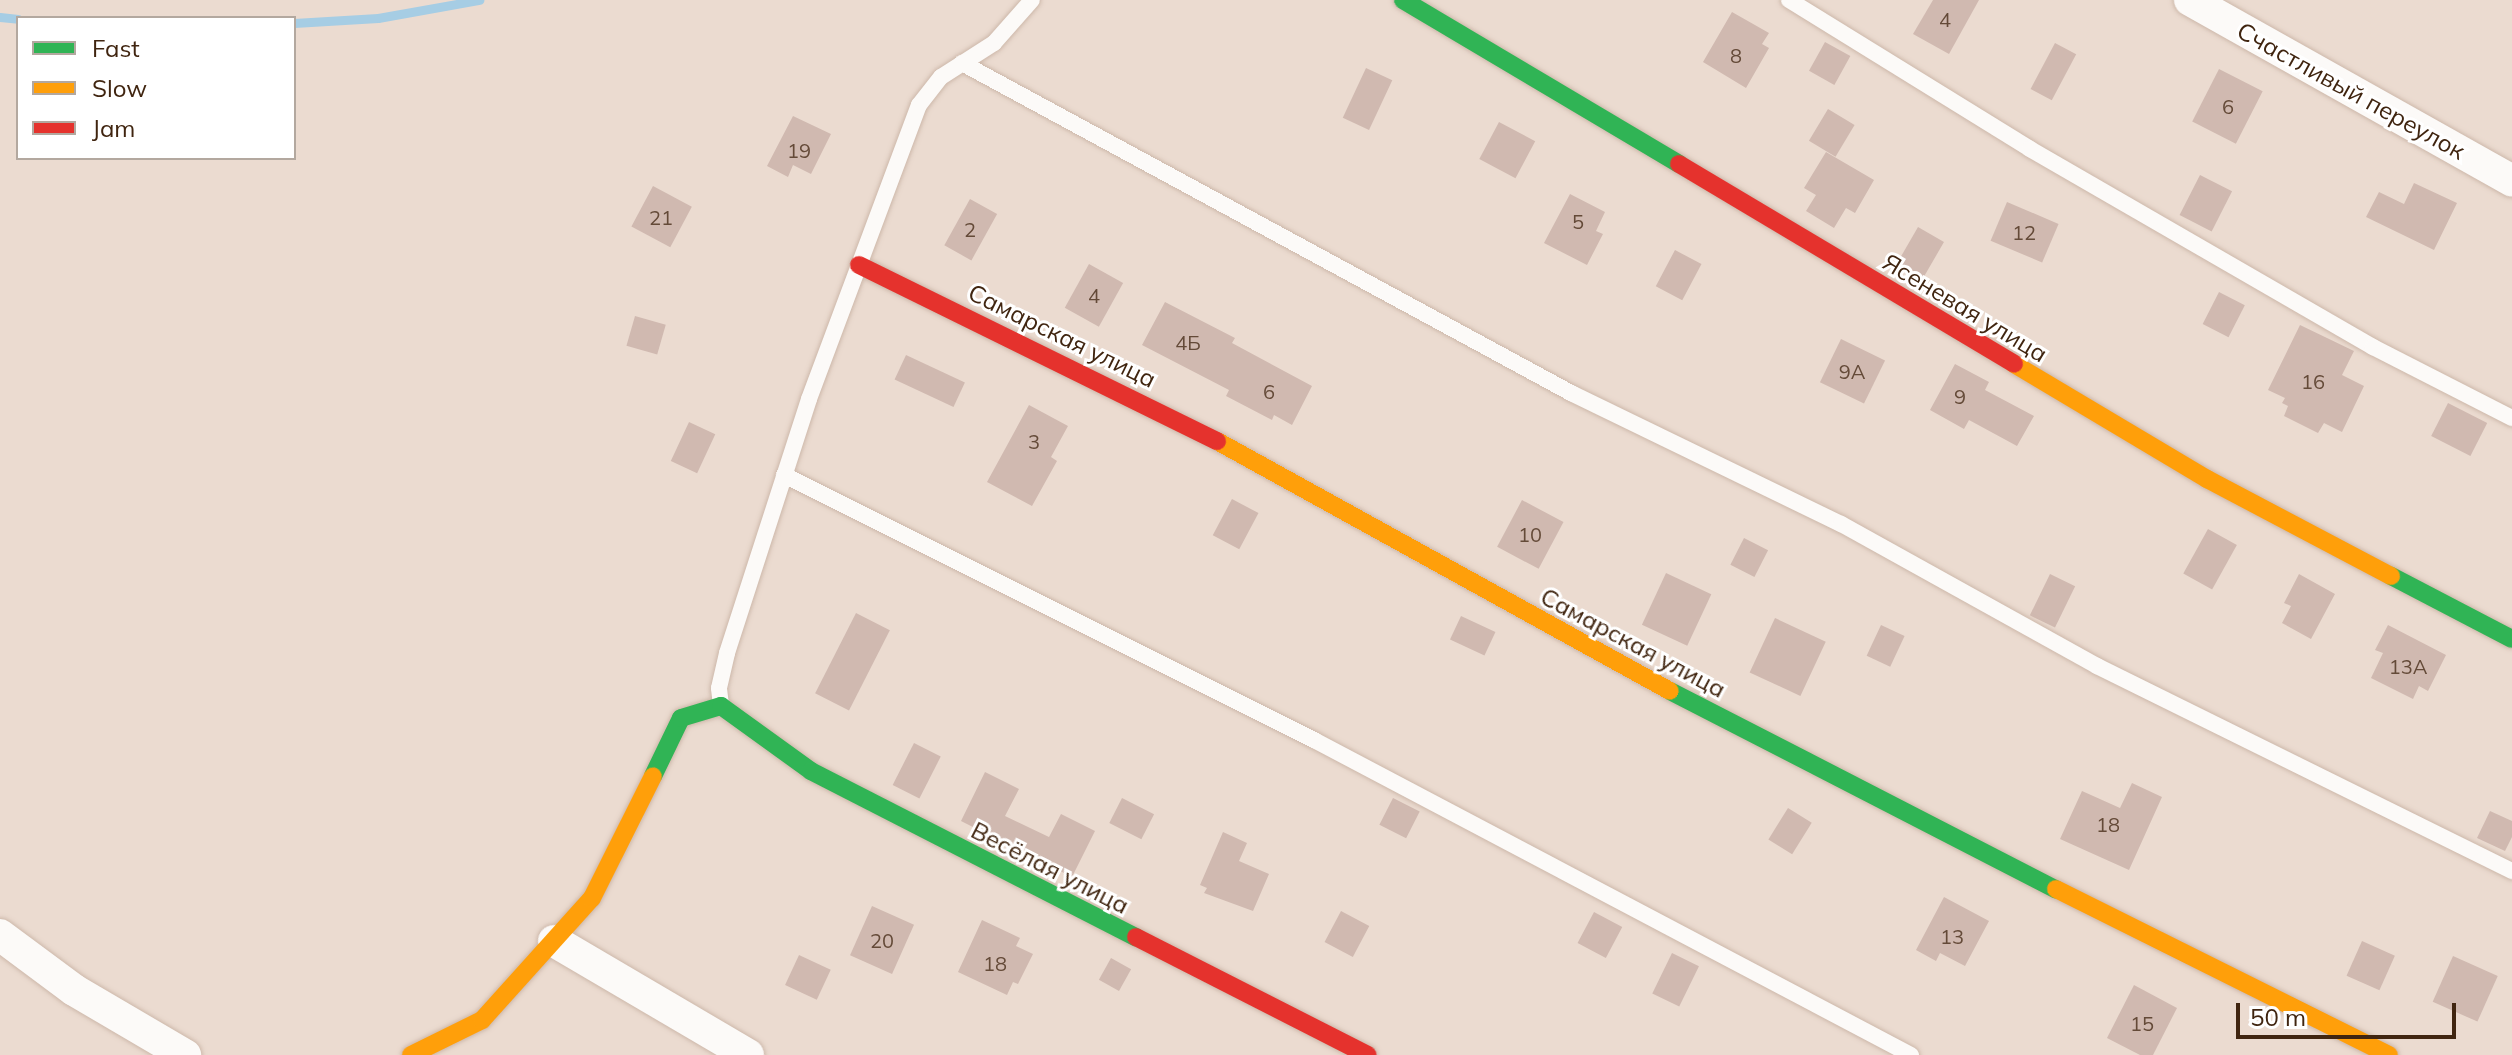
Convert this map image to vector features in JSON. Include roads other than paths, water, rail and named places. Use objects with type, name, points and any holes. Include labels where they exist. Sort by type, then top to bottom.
[{"type":"street","name":"Ясеневая улица","points":[[1403,0],[2207,479],[2512,639]]},
{"type":"street","name":"Счастливый переулок","points":[[2190,0],[2512,181]]},
{"type":"street","name":"Самарская улица","points":[[859,265],[1265,464],[1598,654],[2231,979],[2389,1055]]},
{"type":"street","points":[[411,1055],[482,1020],[554,941],[592,898],[681,718],[721,706]]},
{"type":"street","name":"Весёлая улица","points":[[721,706],[811,771],[848,791],[1368,1055]]},
{"type":"street","points":[[0,935],[74,990],[185,1055]]},
{"type":"street","points":[[554,941],[748,1055]]},
{"type":"lane","points":[[721,706],[719,688],[727,653],[784,475],[919,105],[941,77],[994,43],[1032,0]]},
{"type":"lane","points":[[1789,0],[2043,157],[2373,347],[2512,418]]},
{"type":"lane","points":[[962,63],[1571,393],[1841,524],[2097,666],[2512,871]]},
{"type":"lane","points":[[784,475],[1328,747],[1911,1055]]},
{"type":"waterway","points":[[296,23],[378,18],[479,0]]},
{"type":"waterway","points":[[0,17],[16,19]]}]
